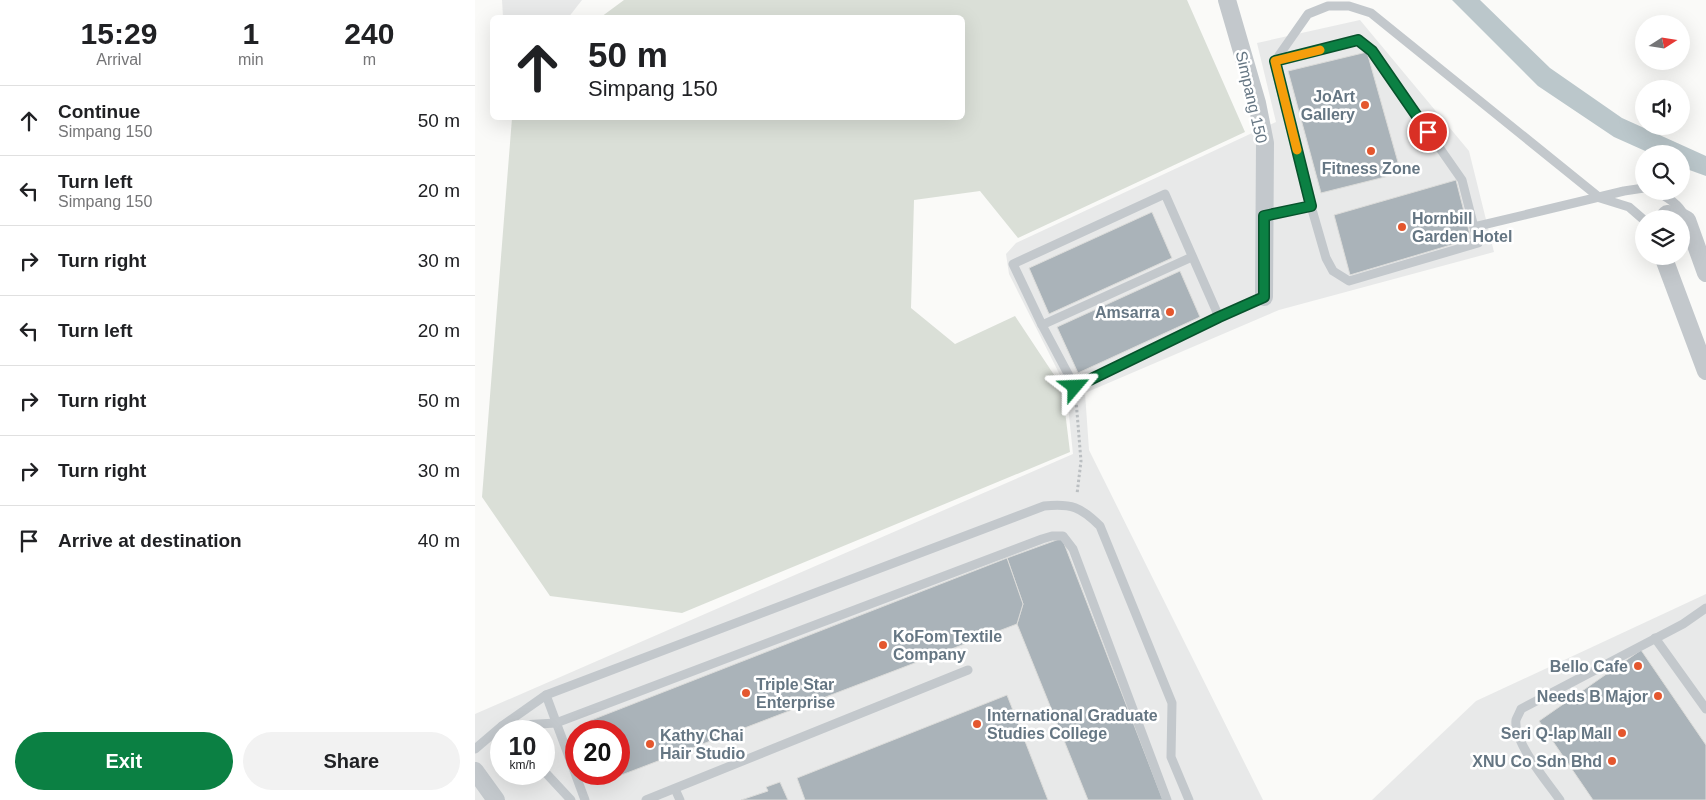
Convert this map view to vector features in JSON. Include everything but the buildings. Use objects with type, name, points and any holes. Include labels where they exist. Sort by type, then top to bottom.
[{"type":"street","name":"Simpang 150","points":[[1227,0],[1257,103],[1265,143],[1264,297]]},
{"type":"street","points":[[1690,228],[1706,273]]},
{"type":"street","points":[[1666,265],[1706,371]]},
{"type":"street","points":[[475,771],[496,800]]},
{"type":"street","points":[[475,793],[483,800]]},
{"type":"lane","points":[[1275,61],[1358,40],[1372,51],[1462,180],[1478,243],[1349,281],[1333,271],[1330,264],[1311,206],[1275,61],[1308,14],[1327,6],[1349,6],[1371,13],[1600,198],[1629,206],[1635,212]]},
{"type":"lane","points":[[1475,228],[1635,189]]},
{"type":"lane","points":[[1075,387],[1042,325],[1013,264],[1165,194],[1219,317]]},
{"type":"lane","points":[[1671,200],[1681,210]]},
{"type":"lane","points":[[1264,216],[1311,206]]},
{"type":"lane","points":[[1042,325],[1192,257]]},
{"type":"lane","name":"Simpang 150","points":[[1075,387],[1264,297]]},
{"type":"lane","points":[[514,720],[546,695],[1044,506],[1059,504],[1075,506],[1089,515],[1100,526],[1172,703],[1171,757],[1189,800]]},
{"type":"lane","points":[[557,723],[1042,538],[1063,536],[1073,549],[1167,800]]},
{"type":"lane","points":[[1560,800],[1530,758],[1519,738],[1516,721],[1521,709],[1705,611]]},
{"type":"lane","points":[[1655,638],[1706,709]]},
{"type":"lane","points":[[646,800],[968,670]]},
{"type":"lane","points":[[546,695],[585,800]]},
{"type":"lane","points":[[475,749],[490,738]]},
{"type":"lane","points":[[555,783],[571,800]]},
{"type":"lane","points":[[675,789],[680,800]]},
{"type":"path","points":[[1075,387],[1081,461],[1075,506]]},
{"type":"shaded area","points":[[502,0],[582,0],[570,15],[503,15]]},
{"type":"shaded area","points":[[624,0],[1187,0],[1245,132],[1018,238],[980,191],[914,200],[911,308],[955,344],[1015,316],[1062,387],[1070,452],[682,613],[550,596],[482,497],[512,120],[965,120],[965,15],[604,15]]},
{"type":"shaded area","points":[[1452,0],[1480,0],[1550,68],[1622,118],[1635,124],[1635,135],[1660,135],[1682,145],[1635,146],[1614,137],[1538,86]]},
{"type":"shaded area","points":[[1360,20],[1469,151],[1494,252],[1279,310],[1085,393],[1089,450],[1263,800],[475,800],[475,714],[1073,454],[1066,387],[1009,274],[1006,254],[1016,243],[1276,122],[1257,43]]},
{"type":"shaded area","points":[[1690,149],[1706,156],[1706,176],[1690,170]]},
{"type":"shaded area","points":[[1706,594],[1706,800],[1372,800],[1476,701]]},
{"type":"slow traffic","points":[[1297,150],[1275,61],[1320,50]]},
{"type":"place","name":"JoArt Gallery","points":[[1365,105]]},
{"type":"place","name":"Fitness Zone","points":[[1371,151]]},
{"type":"place","name":"Hornbill Garden Hotel","points":[[1402,227]]},
{"type":"place","name":"Amsarra","points":[[1170,312]]},
{"type":"place","name":"KoFom Textile Company","points":[[883,645]]},
{"type":"place","name":"Bello Cafe","points":[[1638,666]]},
{"type":"place","name":"Triple Star Enterprise","points":[[746,693]]},
{"type":"place","name":"Needs B Major","points":[[1658,696]]},
{"type":"place","name":"International Graduate Studies College","points":[[977,724]]},
{"type":"place","name":"Seri Q-lap Mall","points":[[1622,733]]},
{"type":"place","name":"Kathy Chai Hair Studio","points":[[650,744]]},
{"type":"place","name":"XNU Co Sdn Bhd","points":[[1612,761]]},
{"type":"route","points":[[1075,387],[1264,297],[1264,216],[1311,206],[1275,61],[1358,40],[1372,51],[1428,132]]}]
